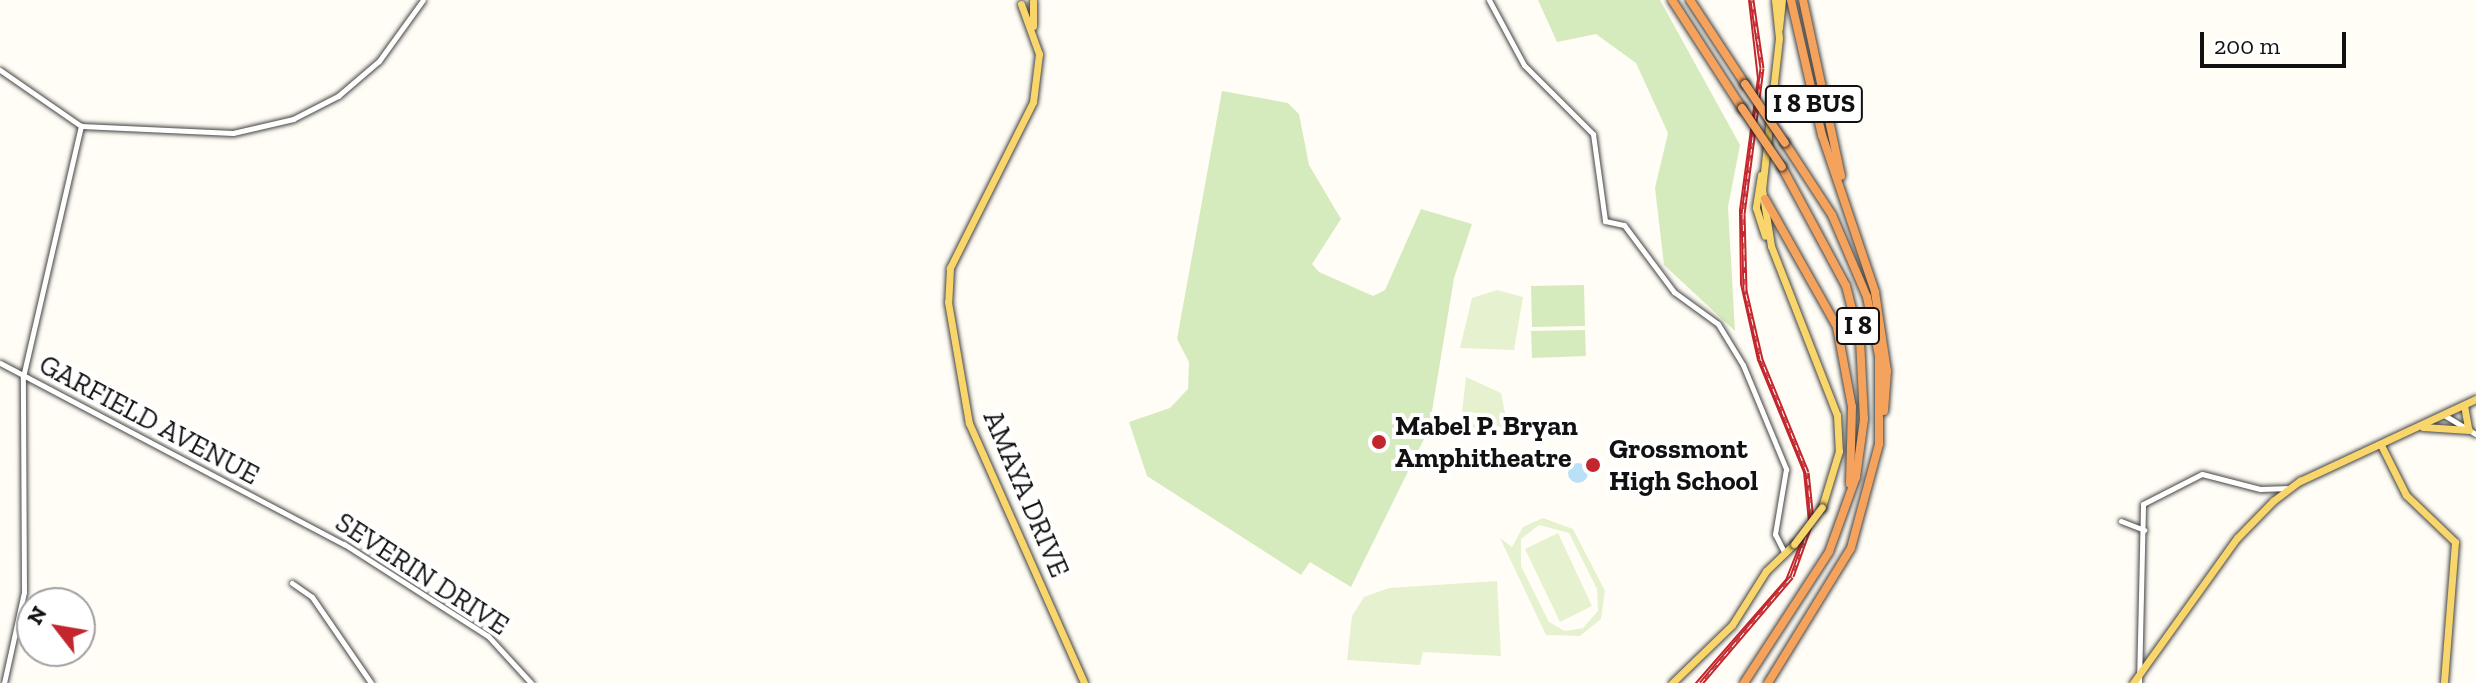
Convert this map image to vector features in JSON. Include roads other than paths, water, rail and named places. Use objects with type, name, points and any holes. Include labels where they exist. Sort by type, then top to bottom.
[{"type":"highway","name":"I 8","points":[[1672,0],[1830,245],[1857,323],[1864,419],[1849,501],[1829,552],[1744,683]]},
{"type":"highway","name":"I 8","points":[[1690,0],[1832,215],[1867,297],[1879,356],[1879,444],[1851,548],[1768,683]]},
{"type":"highway","points":[[1802,0],[1845,196]]},
{"type":"highway","name":"I 8 BUS","points":[[1792,4],[1816,115],[1869,265],[1886,352],[1879,444]]},
{"type":"highway","name":"I 8 BUS","points":[[1765,199],[1837,327],[1852,407],[1849,501]]},
{"type":"main road","points":[[1033,0],[1032,28],[1018,2],[1033,0]]},
{"type":"main road","name":"I 8 BUS","points":[[1765,199],[1764,170],[1779,28],[1775,0]]},
{"type":"main road","points":[[1779,28],[1782,0]]},
{"type":"main road","name":"AMAYA DRIVE","points":[[1032,28],[1039,54],[1033,102],[950,268],[948,302],[969,423],[1084,683]]},
{"type":"main road","points":[[1672,683],[1732,625],[1784,552],[1794,544],[1822,507],[1839,451],[1837,415],[1756,208],[1764,170]]},
{"type":"main road","points":[[1765,199],[1771,246]]},
{"type":"main road","points":[[2136,681],[2237,538],[2290,488],[2476,399]]},
{"type":"main road","points":[[2416,428],[2473,432],[2464,405]]},
{"type":"main road","points":[[2381,445],[2402,490],[2455,542],[2444,683]]},
{"type":"street","points":[[0,70],[81,126],[233,133],[293,119],[371,69],[423,0]]},
{"type":"street","points":[[1489,0],[1524,65],[1593,134],[1605,221],[1624,225],[1674,292],[1718,324],[1736,352],[1786,469],[1775,534],[1784,552]]},
{"type":"street","points":[[4,683],[24,592],[23,377],[81,126]]},
{"type":"street","name":"GARFIELD AVENUE","points":[[0,363],[280,510]]},
{"type":"street","points":[[2444,415],[2473,432]]},
{"type":"street","points":[[2136,681],[2143,504],[2197,475],[2260,489],[2290,488]]},
{"type":"street","name":"SEVERIN DRIVE","points":[[280,510],[469,621],[531,683]]},
{"type":"street","points":[[2121,521],[2144,530]]},
{"type":"street","points":[[292,583],[314,600],[371,683]]},
{"type":"water","points":[[1578,463],[1585,466],[1588,473],[1585,480],[1578,483],[1571,480],[1568,473],[1571,466]]},
{"type":"tram line","points":[[1696,683],[1786,580],[1809,522],[1804,472],[1758,360],[1741,284],[1740,210],[1758,79],[1749,0]]},
{"type":"railway","points":[[1701,683],[1792,576],[1812,520],[1807,472],[1761,359],[1745,290],[1743,214],[1762,68],[1752,0]]},
{"type":"place","name":"Mabel P. Bryan Amphitheatre","points":[[1379,442]]},
{"type":"place","name":"Grossmont High School","points":[[1593,465]]}]
